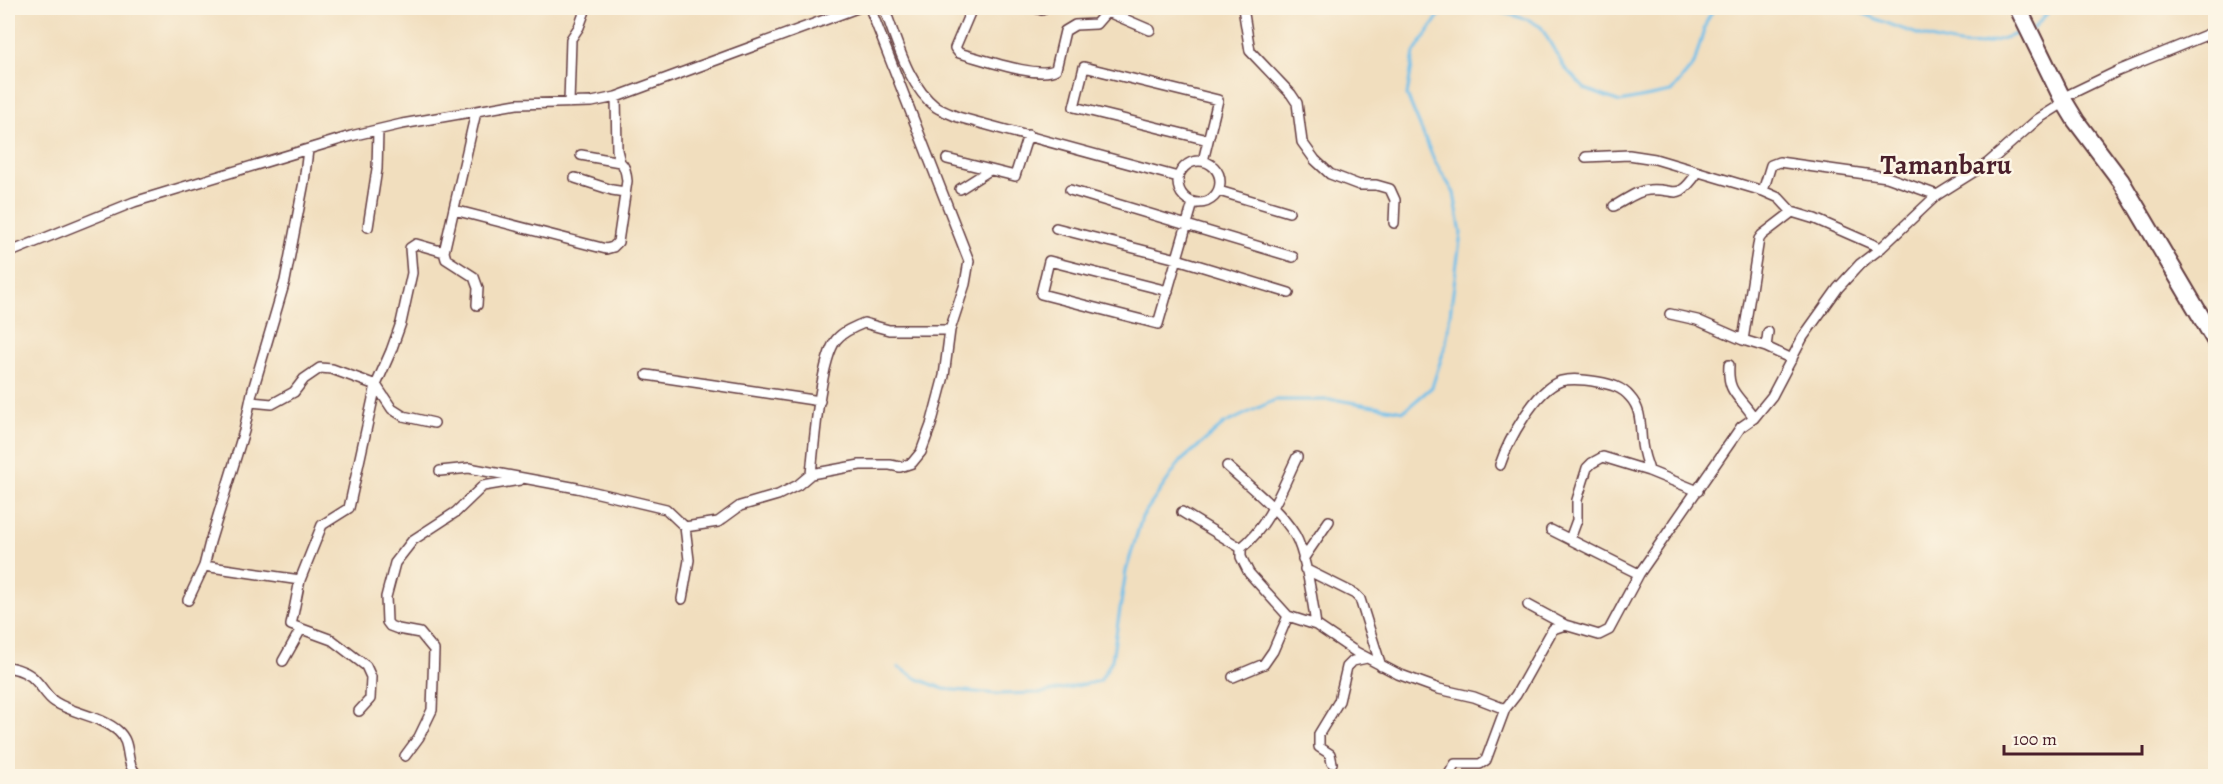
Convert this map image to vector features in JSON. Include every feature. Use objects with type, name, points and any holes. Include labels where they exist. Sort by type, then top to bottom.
[{"type":"highway","points":[[2020,12],[2064,100],[2099,154],[2121,181],[2216,342]]},
{"type":"street","points":[[569,103],[570,46],[585,8]]},
{"type":"street","points":[[8,253],[134,202],[351,136],[517,104],[592,102],[616,97],[857,8]]},
{"type":"street","points":[[685,527],[718,522],[740,506],[778,495],[798,485],[810,474],[861,465],[900,467],[912,463],[921,452],[931,425],[944,376],[950,330],[969,261],[870,8]]},
{"type":"street","points":[[884,8],[908,69],[923,94],[937,108],[958,117],[1178,177]]},
{"type":"street","points":[[972,8],[955,48],[959,53],[1033,72],[1054,71],[1065,31],[1069,27],[1096,24],[1107,9],[1150,30]]},
{"type":"street","points":[[1243,8],[1250,51],[1297,103],[1302,142],[1315,160],[1330,174],[1359,185],[1376,184],[1390,189],[1395,200],[1394,223]]},
{"type":"street","points":[[1528,605],[1565,625],[1591,634],[1605,634],[1610,630],[1639,574],[1741,428],[1754,418],[1772,396],[1803,337],[1838,288],[1860,264],[1881,248],[1936,195],[1988,163],[2038,119],[2064,100],[2118,71],[2216,31]]},
{"type":"street","points":[[1203,161],[1218,100],[1084,67],[1074,107],[1208,140]]},
{"type":"street","points":[[616,97],[617,150],[620,162]]},
{"type":"street","points":[[476,112],[444,252],[446,259],[477,281],[477,304]]},
{"type":"street","points":[[369,227],[377,169],[378,130]]},
{"type":"street","points":[[947,159],[1015,176],[1028,135]]},
{"type":"street","points":[[188,600],[204,566],[285,281],[308,150]]},
{"type":"street","points":[[454,210],[606,249],[613,247],[618,242],[625,192],[624,165],[620,162],[581,155]]},
{"type":"street","points":[[1586,157],[1629,155],[1655,159],[1763,191],[1779,198],[1792,212],[1815,219],[1881,248]]},
{"type":"street","points":[[1203,161],[1211,164],[1218,172],[1221,183],[1218,191],[1209,201],[1193,203],[1180,192],[1178,177],[1189,163],[1203,161]]},
{"type":"street","points":[[1763,191],[1771,165],[1779,162],[1887,177],[1936,195]]},
{"type":"street","points":[[960,189],[990,170]]},
{"type":"street","points":[[1614,206],[1648,190],[1680,192],[1688,186],[1698,172]]},
{"type":"street","points":[[575,178],[625,192]]},
{"type":"street","points":[[1070,190],[1293,256]]},
{"type":"street","points":[[1218,191],[1289,212]]},
{"type":"street","points":[[1168,291],[1049,261],[1041,294],[1158,324],[1168,291],[1193,203]]},
{"type":"street","points":[[1743,340],[1759,239],[1792,212]]},
{"type":"street","points":[[1056,228],[1177,259],[1289,293]]},
{"type":"street","points":[[359,711],[370,699],[371,677],[366,666],[332,640],[291,625],[300,580],[322,525],[349,508],[376,386],[392,351],[401,322],[412,273],[410,248],[416,244],[444,252]]},
{"type":"street","points":[[1670,314],[1697,320],[1743,340],[1766,347],[1792,360]]},
{"type":"street","points":[[810,474],[825,370],[832,346],[838,338],[853,327],[864,323],[889,330],[950,330]]},
{"type":"street","points":[[1766,347],[1768,332]]},
{"type":"street","points":[[1728,365],[1728,380],[1731,389],[1746,405],[1754,418]]},
{"type":"street","points":[[251,402],[272,404],[294,392],[304,379],[320,368],[332,369],[376,386],[392,409],[403,416],[434,423]]},
{"type":"street","points":[[647,375],[820,401]]},
{"type":"street","points":[[1500,465],[1505,450],[1544,392],[1561,381],[1586,380],[1613,385],[1630,396],[1640,412],[1644,453],[1649,471]]},
{"type":"street","points":[[1241,548],[1250,541],[1272,508],[1298,457]]},
{"type":"street","points":[[1570,539],[1577,520],[1577,500],[1587,468],[1603,457],[1649,471],[1698,491]]},
{"type":"street","points":[[1227,466],[1288,524],[1297,537],[1316,625]]},
{"type":"street","points":[[440,471],[469,468],[577,488],[666,509],[685,527],[689,560],[681,599]]},
{"type":"street","points":[[405,756],[419,737],[432,710],[434,650],[420,633],[398,629],[387,622],[386,597],[395,563],[413,540],[456,512],[483,486],[525,479]]},
{"type":"street","points":[[1182,512],[1241,548]]},
{"type":"street","points":[[1304,564],[1329,521]]},
{"type":"street","points":[[1551,530],[1639,574]]},
{"type":"street","points":[[1241,548],[1241,557],[1249,573],[1288,616],[1316,625],[1381,666],[1439,689],[1474,697],[1505,709]]},
{"type":"street","points":[[1304,564],[1360,599],[1381,666]]},
{"type":"street","points":[[204,566],[300,580]]},
{"type":"street","points":[[1233,677],[1264,664],[1273,651],[1288,616]]},
{"type":"street","points":[[1448,777],[1455,764],[1480,764],[1486,760],[1505,709],[1552,631],[1565,625]]},
{"type":"street","points":[[283,661],[301,628]]},
{"type":"street","points":[[1332,763],[1330,754],[1319,747],[1319,734],[1339,700],[1347,667],[1353,661],[1367,658]]},
{"type":"street","points":[[8,667],[31,676],[54,701],[119,732],[126,742],[130,769],[138,777]]},
{"type":"waterway","points":[[898,667],[918,679],[944,689],[997,694],[1042,693],[1100,681],[1112,660],[1126,571],[1142,517],[1180,462],[1224,424],[1275,400],[1338,400],[1404,411],[1432,387],[1446,344],[1461,233],[1454,193],[1434,160],[1407,95],[1414,53],[1438,17],[1450,8]]},
{"type":"waterway","points":[[1487,8],[1529,20],[1541,27],[1564,67],[1585,89],[1620,102],[1671,92],[1694,64],[1706,23],[1714,8]]},
{"type":"waterway","points":[[1851,8],[1915,33],[1951,43],[1980,44],[2024,31]]},
{"type":"waterway","points":[[2033,29],[2052,8]]},
{"type":"district","name":"Tamanbaru","points":[[1946,165]]}]
